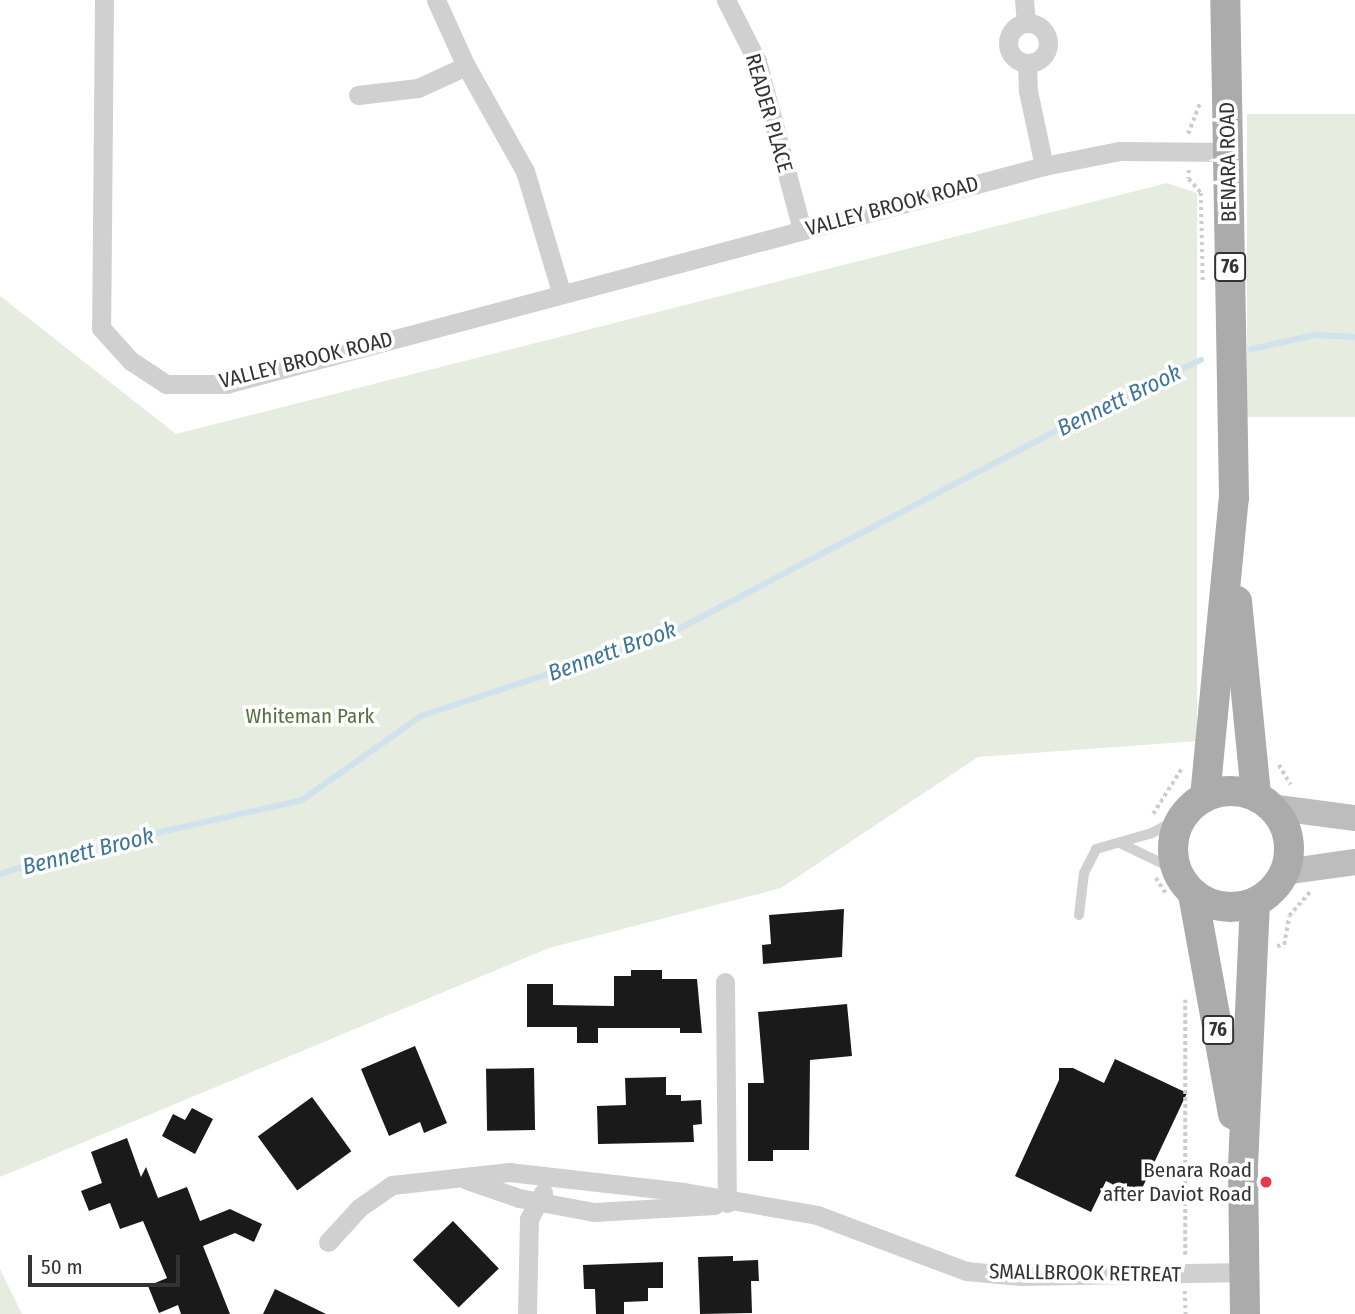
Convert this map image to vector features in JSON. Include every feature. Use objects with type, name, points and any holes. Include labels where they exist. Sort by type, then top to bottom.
[{"type":"main road","name":"BENARA ROAD","points":[[1205,797],[1231,535],[1226,0]]},
{"type":"main road","name":"BENARA ROAD","points":[[1231,535],[1274,799]]},
{"type":"main road","points":[[1182,817],[1205,797],[1222,791],[1274,799]]},
{"type":"main road","name":"76","points":[[1274,799],[1287,837],[1284,872]]},
{"type":"main road","name":"76","points":[[1182,817],[1174,834],[1181,890],[1243,1166]]},
{"type":"main road","points":[[1181,890],[1223,907],[1255,902],[1284,872]]},
{"type":"main road","name":"76","points":[[1245,1314],[1243,1166],[1255,902]]},
{"type":"street","name":"VALLEY BROOK ROAD","points":[[104,0],[101,328],[131,362],[166,384],[226,384],[561,292],[1044,166],[1119,152],[1228,152]]},
{"type":"street","points":[[436,0],[466,66],[525,171],[561,292]]},
{"type":"street","name":"READER PLACE","points":[[726,0],[757,61],[802,230]]},
{"type":"street","points":[[1024,0],[1026,22]]},
{"type":"street","points":[[1026,22],[1041,27],[1048,40],[1045,54],[1027,64],[1013,57],[1007,43],[1013,29],[1026,22]]},
{"type":"street","points":[[1027,64],[1028,91],[1044,166]]},
{"type":"street","points":[[358,95],[418,88],[466,66]]},
{"type":"street","points":[[1274,799],[1355,818]]},
{"type":"street","points":[[1284,872],[1355,862]]},
{"type":"street","points":[[725,982],[727,1203]]},
{"type":"street","name":"SMALLBROOK RETREAT","points":[[328,1242],[359,1208],[391,1185],[509,1172],[684,1192],[727,1203],[817,1215],[966,1270],[1020,1276],[1245,1272]]},
{"type":"street","points":[[527,1314],[529,1219],[552,1177]]},
{"type":"street","name":"SMALLBROOK RETREAT","points":[[463,1178],[538,1202],[594,1212],[676,1210],[727,1203]]},
{"type":"lane","points":[[1079,915],[1090,857],[1103,846],[1122,844],[1182,817]]},
{"type":"lane","points":[[1122,844],[1140,853],[1181,890]]},
{"type":"path","points":[[1201,90],[1197,114],[1187,127],[1189,179],[1201,193],[1203,296]]},
{"type":"path","points":[[1140,837],[1186,759]]},
{"type":"path","points":[[1274,799],[1277,763]]},
{"type":"path","points":[[1140,853],[1142,866],[1181,890]]},
{"type":"path","points":[[1253,946],[1284,945],[1289,916],[1316,889]]},
{"type":"path","points":[[1185,989],[1186,1314]]},
{"type":"green space","points":[[1247,114],[1355,114],[1355,417],[1247,417]]},
{"type":"green space","name":"Whiteman Park","points":[[1167,183],[1197,193],[1197,741],[978,757],[781,888],[549,948],[0,1177],[0,296],[176,434]]},
{"type":"green space","points":[[0,1269],[22,1314],[0,1314]]},
{"type":"building","points":[[844,909],[842,957],[763,964],[762,945],[771,944],[769,915]]},
{"type":"building","points":[[631,970],[662,970],[662,979],[697,979],[702,1033],[680,1033],[680,1028],[598,1028],[598,1043],[577,1043],[577,1027],[527,1027],[527,984],[553,984],[553,1005],[614,1006],[614,976],[631,976]]},
{"type":"building","points":[[847,1004],[852,1056],[810,1060],[809,1150],[773,1150],[773,1161],[748,1161],[748,1083],[764,1083],[758,1012]]},
{"type":"building","points":[[415,1046],[447,1123],[424,1133],[420,1122],[389,1136],[361,1069]]},
{"type":"building","points":[[1115,1059],[1187,1093],[1138,1197],[1106,1181],[1091,1212],[1015,1176],[1059,1080],[1059,1068],[1073,1068],[1104,1083]]},
{"type":"building","points":[[534,1068],[535,1130],[487,1131],[486,1069]]},
{"type":"building","points":[[666,1077],[666,1095],[681,1095],[681,1101],[701,1100],[702,1124],[693,1125],[694,1142],[598,1144],[597,1106],[626,1105],[625,1078]]},
{"type":"building","points":[[312,1097],[351,1151],[297,1191],[258,1136]]},
{"type":"building","points":[[192,1108],[213,1119],[195,1154],[162,1136],[173,1114],[185,1120]]},
{"type":"building","points":[[127,1138],[141,1177],[146,1167],[158,1198],[187,1187],[200,1221],[230,1209],[262,1224],[254,1242],[235,1233],[203,1246],[230,1314],[181,1314],[178,1305],[159,1313],[148,1286],[167,1278],[143,1221],[120,1229],[110,1203],[89,1211],[81,1191],[102,1183],[91,1152]]},
{"type":"building","points":[[453,1221],[499,1268],[459,1307],[413,1260]]},
{"type":"building","points":[[733,1256],[733,1261],[758,1260],[759,1281],[751,1281],[752,1313],[700,1314],[698,1257]]},
{"type":"building","points":[[663,1262],[663,1288],[648,1288],[648,1301],[624,1302],[624,1314],[596,1314],[595,1289],[584,1289],[583,1265]]},
{"type":"building","points":[[275,1289],[326,1314],[263,1314]]},
{"type":"waterway","name":"Bennett Brook","points":[[1251,349],[1316,335],[1355,337]]},
{"type":"waterway","name":"Bennett Brook","points":[[0,874],[72,852],[302,800],[421,716],[669,634],[1074,421],[1201,360]]},
{"type":"place","name":"Benara Road after Daviot Road","points":[[1266,1182]]}]
